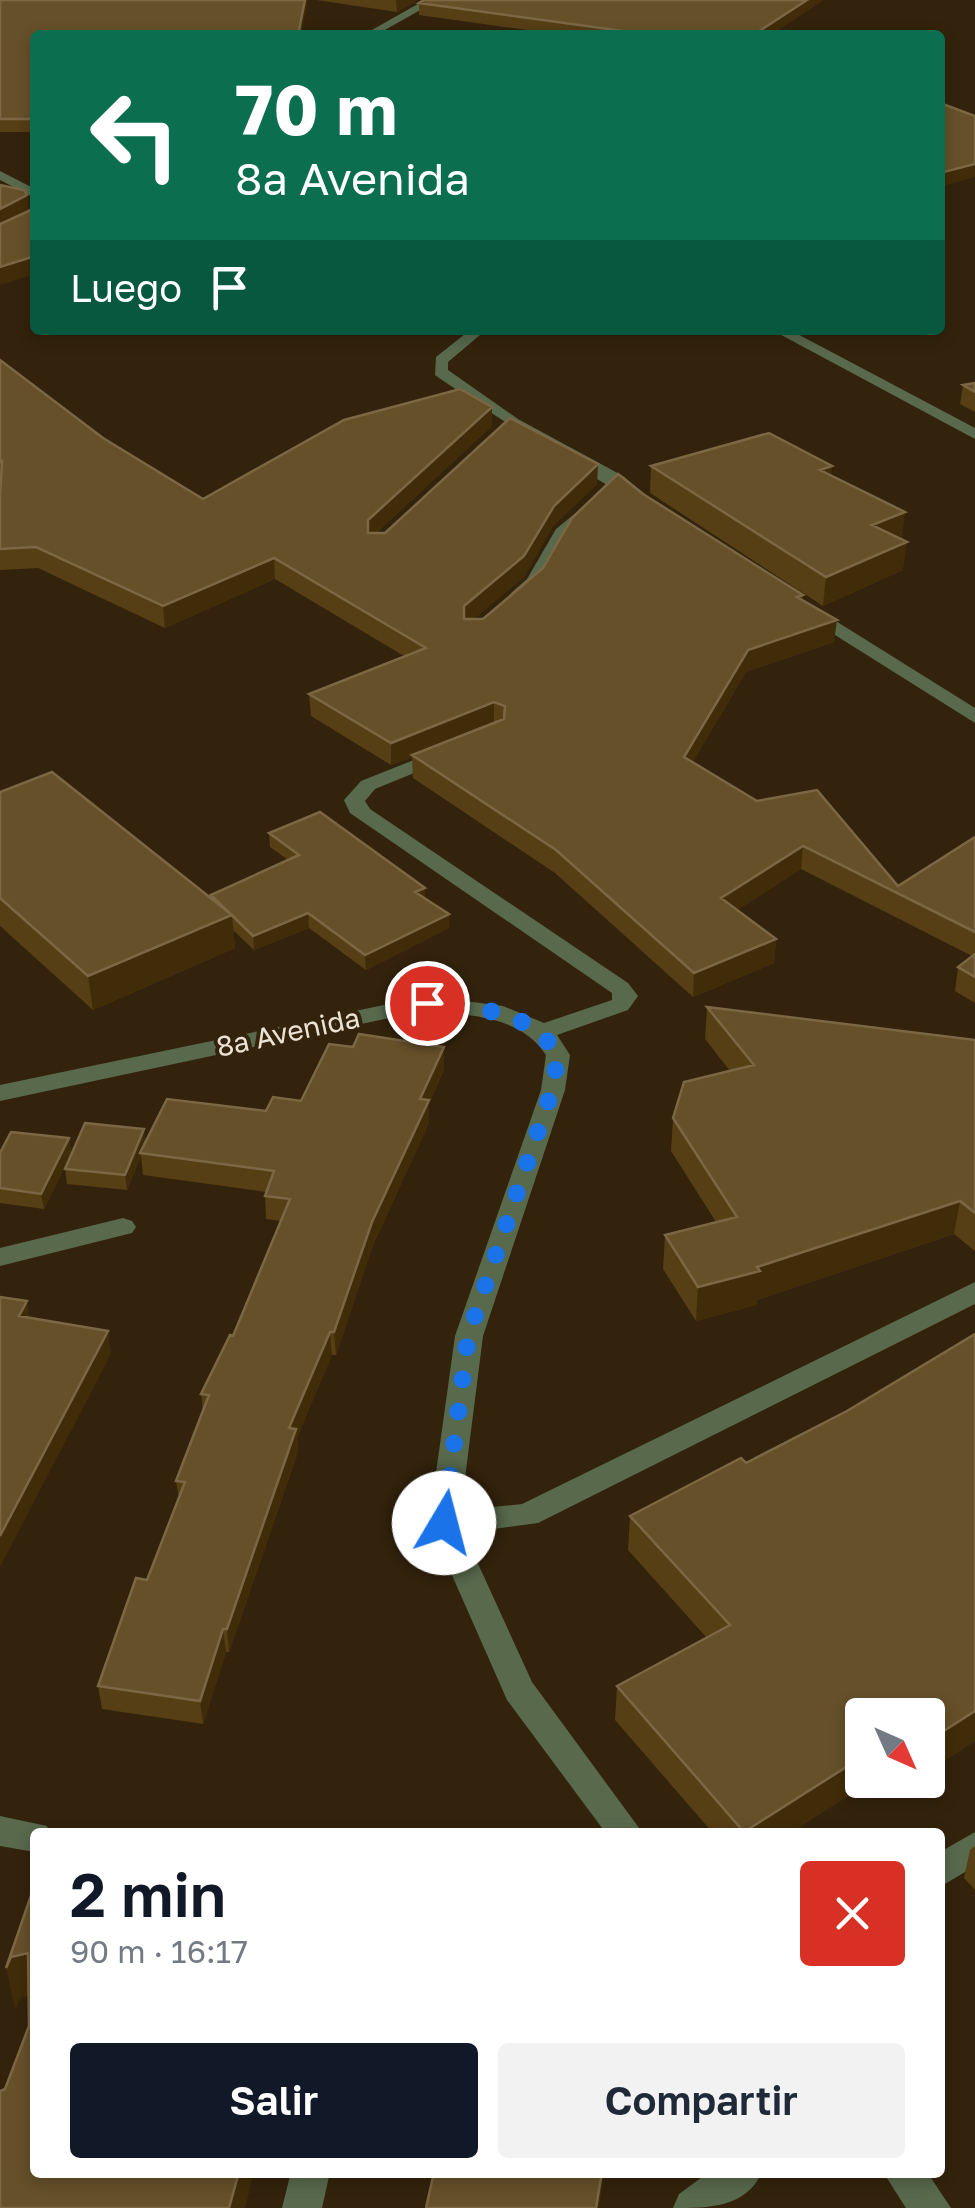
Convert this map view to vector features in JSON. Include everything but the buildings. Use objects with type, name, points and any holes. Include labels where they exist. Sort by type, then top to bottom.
[{"type":"street","points":[[377,30],[433,0]]},
{"type":"street","points":[[0,175],[30,191]]},
{"type":"street","points":[[473,335],[441,360],[440,372],[505,428],[616,480],[650,507]]},
{"type":"street","points":[[788,335],[975,434]]},
{"type":"street","points":[[504,608],[534,582],[562,533],[616,480]]},
{"type":"street","points":[[786,595],[975,717]]},
{"type":"street","points":[[459,748],[368,785],[354,800],[361,813],[620,988],[626,996],[620,1005],[543,1032],[558,1055],[552,1090],[468,1336],[444,1523],[518,1690],[622,1828]]},
{"type":"street","name":"8a Avenida","points":[[0,1093],[427,1003],[504,1013],[543,1032]]},
{"type":"street","points":[[0,1257],[124,1227]]},
{"type":"street","points":[[444,1523],[527,1515],[975,1292]]},
{"type":"street","points":[[0,1831],[30,1836]]},
{"type":"street","points":[[945,1868],[975,1847]]},
{"type":"street","points":[[302,2208],[310,2178]]},
{"type":"street","points":[[693,2208],[735,2178]]},
{"type":"street","points":[[907,2178],[931,2208]]},
{"type":"route","points":[[427,1003],[504,1013],[543,1032],[558,1055],[552,1090],[468,1336],[444,1523]]}]
